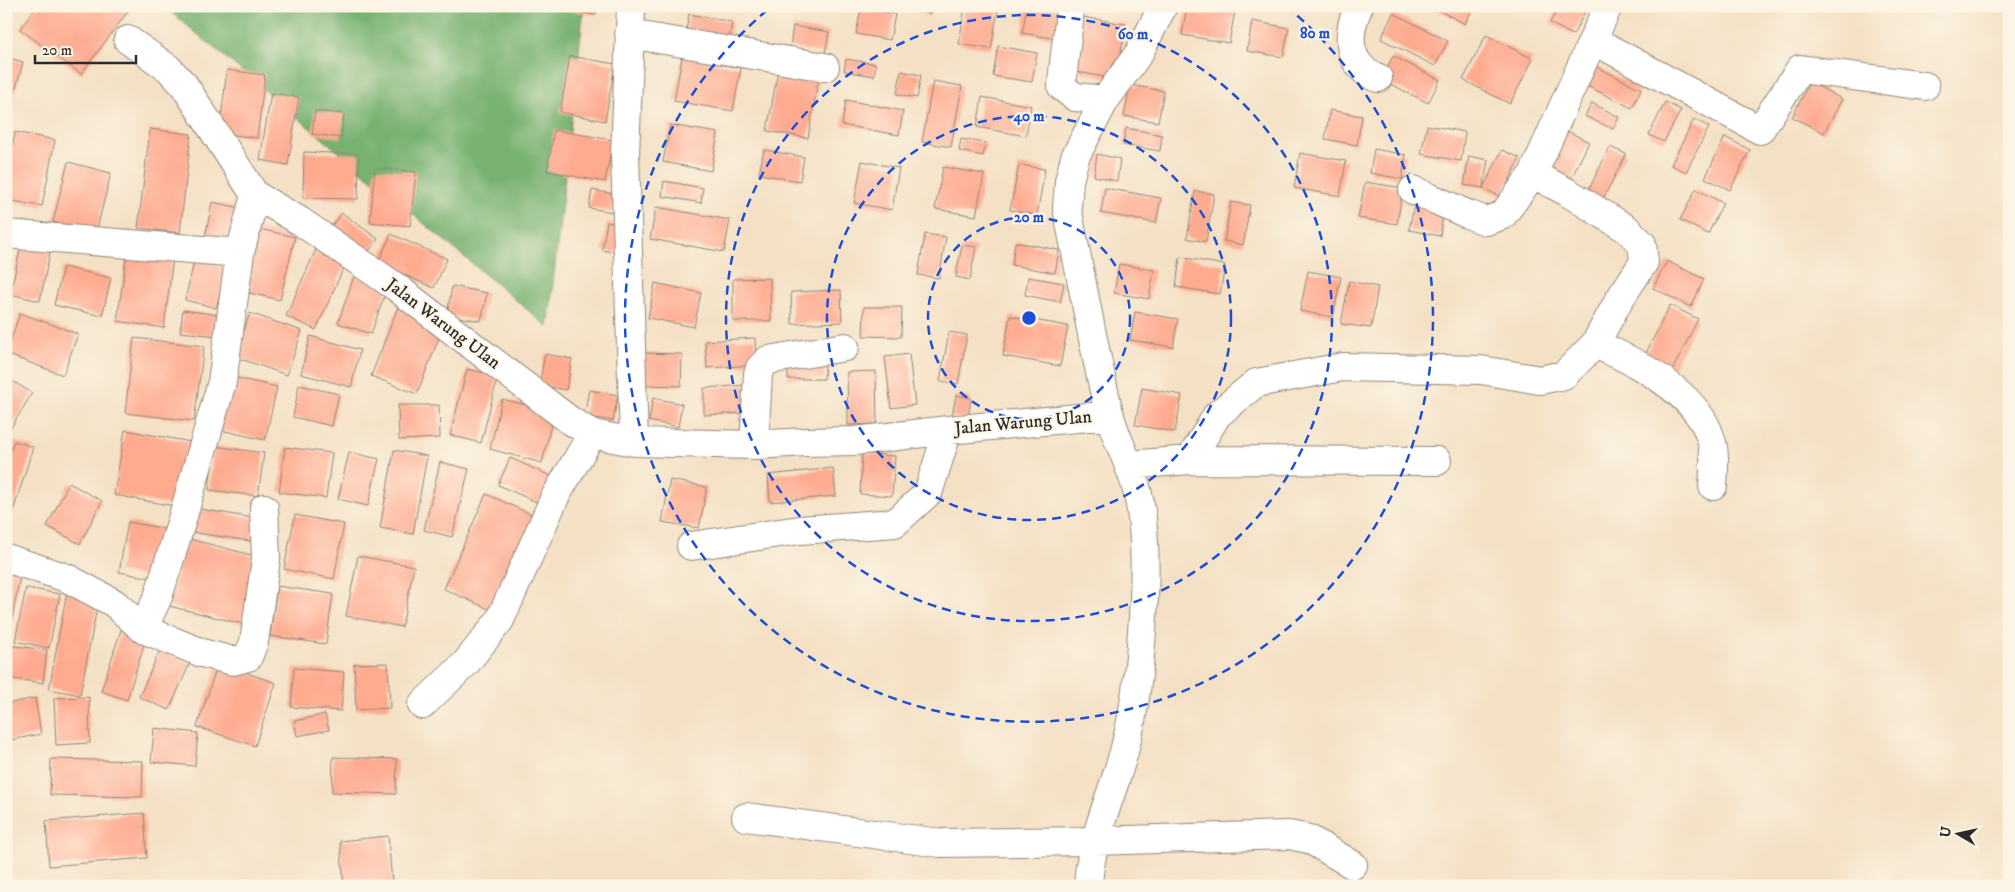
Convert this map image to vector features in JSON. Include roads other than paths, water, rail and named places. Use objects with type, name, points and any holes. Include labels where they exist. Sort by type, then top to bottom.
[{"type":"street","points":[[631,6],[625,155],[634,442]]},
{"type":"street","points":[[1070,6],[1062,86],[1075,96],[1105,100]]},
{"type":"street","points":[[1110,415],[1067,208],[1069,181],[1075,156],[1105,100],[1139,53],[1164,6]]},
{"type":"street","points":[[1359,6],[1354,17],[1350,35],[1352,52],[1364,71],[1378,78]]},
{"type":"street","points":[[1413,190],[1467,214],[1486,220],[1503,215],[1533,174],[1608,6]]},
{"type":"street","points":[[629,34],[825,67]]},
{"type":"street","name":"Jalan Warung Ulan","points":[[128,40],[168,68],[184,85],[255,195],[300,221],[396,287],[568,419],[592,434],[634,442],[754,445],[855,442],[948,430],[1110,415],[1139,496],[1143,532],[1144,583],[1142,631],[1130,728],[1095,841],[1088,886]]},
{"type":"street","points":[[1593,40],[1760,130],[1800,69],[1925,86]]},
{"type":"street","points":[[1190,460],[1217,414],[1256,383],[1343,367],[1481,370],[1540,380],[1564,375],[1595,344],[1619,300],[1644,262],[1642,244],[1628,229],[1533,174]]},
{"type":"street","points":[[143,629],[158,597],[222,382],[240,253],[255,195]]},
{"type":"street","points":[[6,234],[240,253]]},
{"type":"street","points":[[1595,344],[1649,370],[1686,399],[1700,416],[1710,436],[1715,461],[1712,486]]},
{"type":"street","points":[[754,445],[756,386],[760,368],[768,360],[845,347]]},
{"type":"street","points":[[691,546],[800,530],[895,523],[928,493],[948,430]]},
{"type":"street","points":[[422,705],[466,663],[500,620],[555,497],[592,434]]},
{"type":"street","points":[[1129,465],[1190,460],[1437,461]]},
{"type":"street","points":[[6,558],[67,578],[114,603],[143,629],[202,653],[234,661],[248,657],[254,642],[266,559],[264,508]]},
{"type":"street","points":[[746,817],[940,843],[1095,841],[1289,835],[1309,839],[1353,865]]}]
